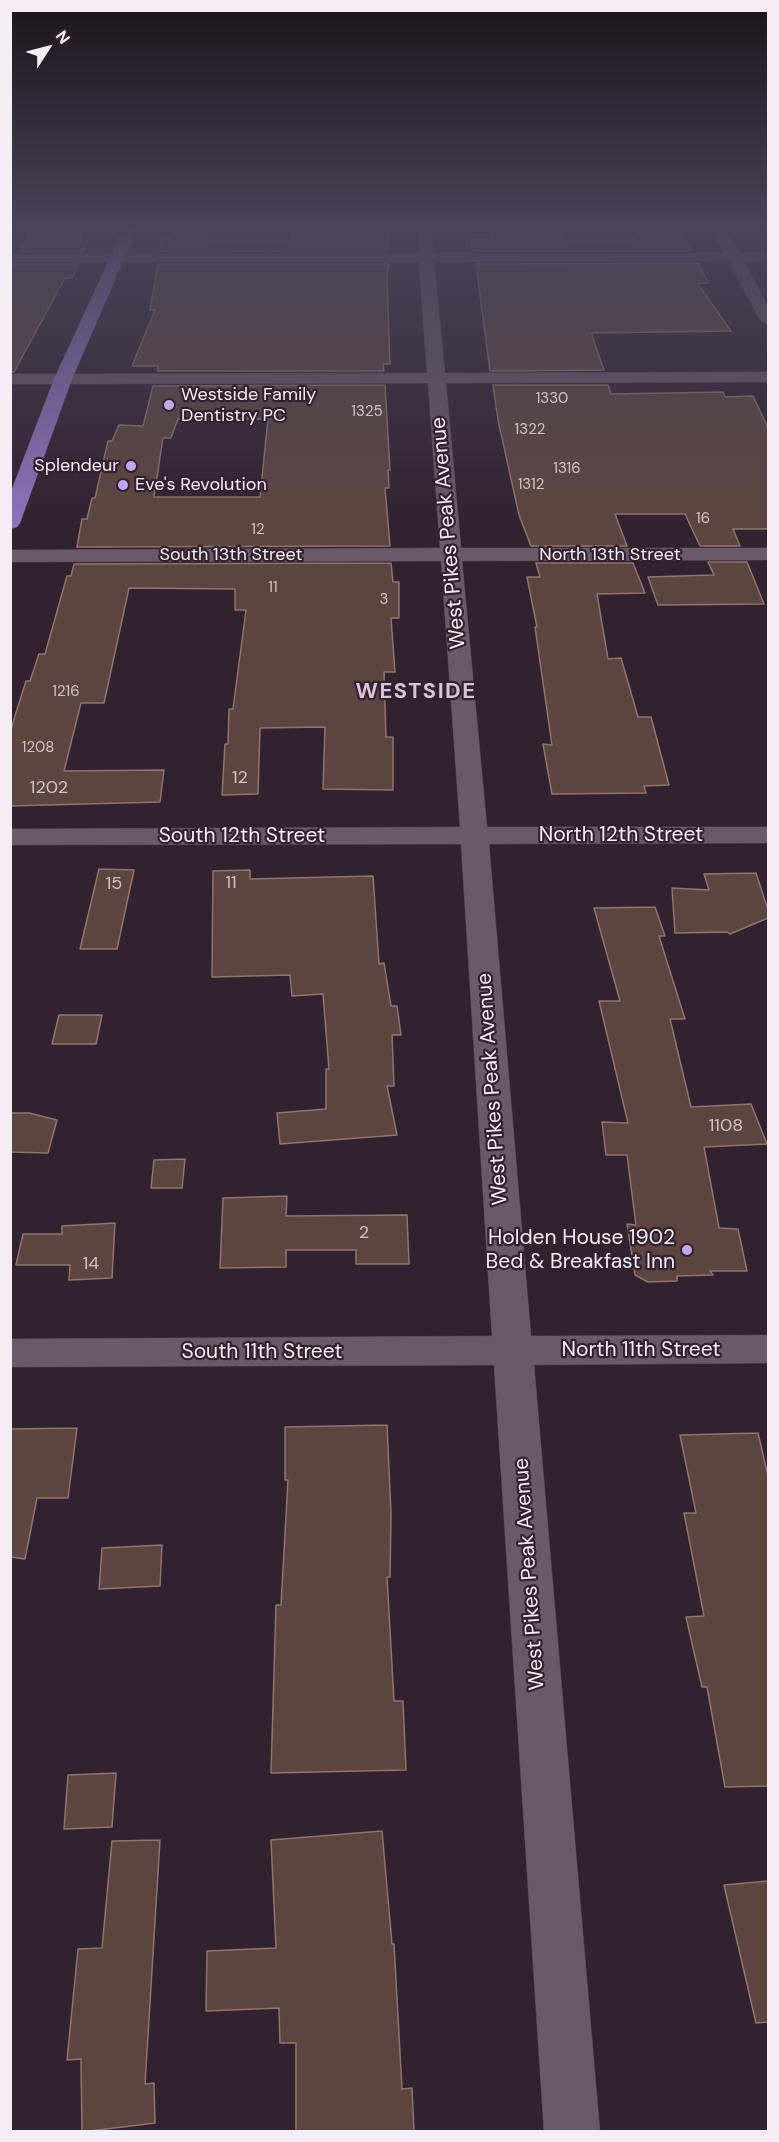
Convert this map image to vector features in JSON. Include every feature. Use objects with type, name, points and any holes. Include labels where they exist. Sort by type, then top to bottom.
[{"type":"main road","points":[[10,524],[63,379],[87,327]]},
{"type":"street","name":"West Pikes Peak Avenue","points":[[432,327],[474,835],[572,2132]]},
{"type":"street","points":[[10,380],[768,377]]},
{"type":"street","name":"North 13th Street","points":[[452,555],[768,554]]},
{"type":"street","name":"South 13th Street","points":[[10,556],[452,555]]},
{"type":"street","name":"North 12th Street","points":[[474,835],[768,835]]},
{"type":"street","name":"South 12th Street","points":[[10,837],[474,835]]},
{"type":"street","name":"North 11th Street","points":[[513,1351],[768,1349]]},
{"type":"street","name":"South 11th Street","points":[[10,1353],[513,1351]]},
{"type":"building","points":[[10,327],[38,327],[14,372],[10,372]]},
{"type":"building","points":[[148,327],[389,327],[390,364],[383,364],[384,371],[157,371],[158,366],[132,366]]},
{"type":"building","points":[[484,327],[728,327],[731,331],[591,333],[604,370],[490,371]]},
{"type":"building","points":[[385,385],[390,470],[388,470],[389,488],[385,488],[390,546],[77,547],[82,519],[87,519],[92,498],[95,498],[108,441],[112,441],[119,425],[143,426],[153,386]],"holes":[[[178,419],[268,419],[260,497],[154,497],[163,438],[171,438]]]},
{"type":"building","points":[[493,385],[608,385],[611,394],[723,392],[725,397],[753,396],[768,428],[768,529],[733,529],[740,546],[700,546],[685,514],[615,514],[627,546],[531,546],[519,515],[498,420]]},
{"type":"building","points":[[708,562],[747,562],[764,604],[658,605],[648,577],[714,575]]},
{"type":"building","points":[[391,563],[393,582],[399,582],[399,618],[391,618],[395,672],[384,672],[386,737],[393,737],[393,790],[323,789],[325,727],[260,728],[258,794],[222,795],[225,744],[228,744],[229,709],[233,709],[246,610],[235,610],[235,589],[129,588],[104,703],[81,703],[64,771],[164,770],[160,802],[10,806],[10,733],[26,681],[30,681],[39,654],[45,654],[67,576],[71,576],[74,564]]},
{"type":"building","points":[[536,563],[633,563],[645,593],[597,594],[608,659],[621,658],[638,717],[651,717],[669,785],[644,786],[646,793],[552,794],[543,744],[552,745],[535,627],[537,627],[527,577],[540,577]]},
{"type":"building","points":[[99,869],[134,870],[117,949],[80,949]]},
{"type":"building","points":[[250,870],[250,879],[373,876],[379,964],[384,963],[391,1006],[397,1006],[401,1035],[392,1035],[394,1086],[387,1086],[397,1135],[280,1144],[277,1113],[326,1109],[326,1069],[329,1069],[323,994],[292,996],[290,975],[212,977],[213,871]]},
{"type":"building","points":[[756,873],[768,910],[768,918],[730,934],[727,932],[675,933],[672,888],[709,890],[704,874]]},
{"type":"building","points":[[655,907],[665,936],[659,936],[685,1019],[670,1019],[691,1107],[751,1104],[767,1144],[704,1147],[719,1228],[738,1229],[747,1271],[710,1271],[713,1275],[677,1276],[677,1281],[648,1282],[635,1275],[627,1224],[636,1225],[627,1155],[606,1155],[602,1122],[628,1123],[599,1001],[620,1001],[594,908]]},
{"type":"building","points":[[59,1015],[102,1015],[96,1044],[52,1044]]},
{"type":"building","points":[[10,1113],[29,1113],[57,1120],[48,1153],[10,1152]]},
{"type":"building","points":[[185,1159],[182,1188],[151,1188],[154,1160]]},
{"type":"building","points":[[287,1196],[286,1216],[407,1215],[409,1264],[356,1264],[356,1250],[286,1250],[286,1267],[220,1268],[223,1198]]},
{"type":"building","points":[[115,1223],[112,1278],[69,1280],[70,1265],[16,1265],[23,1234],[62,1234],[62,1226]]},
{"type":"building","points":[[387,1425],[391,1514],[390,1577],[387,1577],[394,1701],[403,1701],[406,1770],[271,1773],[276,1605],[281,1605],[288,1480],[285,1480],[285,1427]]},
{"type":"building","points":[[77,1428],[68,1498],[37,1498],[25,1559],[10,1557],[10,1429]]},
{"type":"building","points":[[758,1433],[768,1476],[768,1786],[725,1787],[707,1687],[702,1687],[686,1617],[704,1616],[684,1513],[696,1513],[680,1435]]},
{"type":"building","points":[[162,1545],[160,1586],[99,1589],[102,1548]]},
{"type":"building","points":[[116,1773],[112,1827],[64,1829],[68,1775]]},
{"type":"building","points":[[382,1831],[392,1944],[394,1944],[402,2089],[412,2088],[414,2132],[296,2132],[296,2043],[280,2043],[279,2008],[206,2011],[207,1951],[276,1948],[271,1840]]},
{"type":"building","points":[[160,1840],[145,2084],[154,2083],[155,2123],[82,2132],[81,2059],[67,2060],[78,1949],[102,1948],[112,1841]]},
{"type":"building","points":[[768,1881],[768,2022],[756,2023],[724,1885]]},
{"type":"place","name":"Westside Family Dentistry PC","points":[[169,405]]},
{"type":"place","name":"Splendeur","points":[[131,466]]},
{"type":"place","name":"Eve's Revolution","points":[[123,485]]},
{"type":"place","name":"Holden House 1902 Bed & Breakfast Inn","points":[[687,1250]]},
{"type":"district","name":"WESTSIDE","points":[[416,692]]}]
